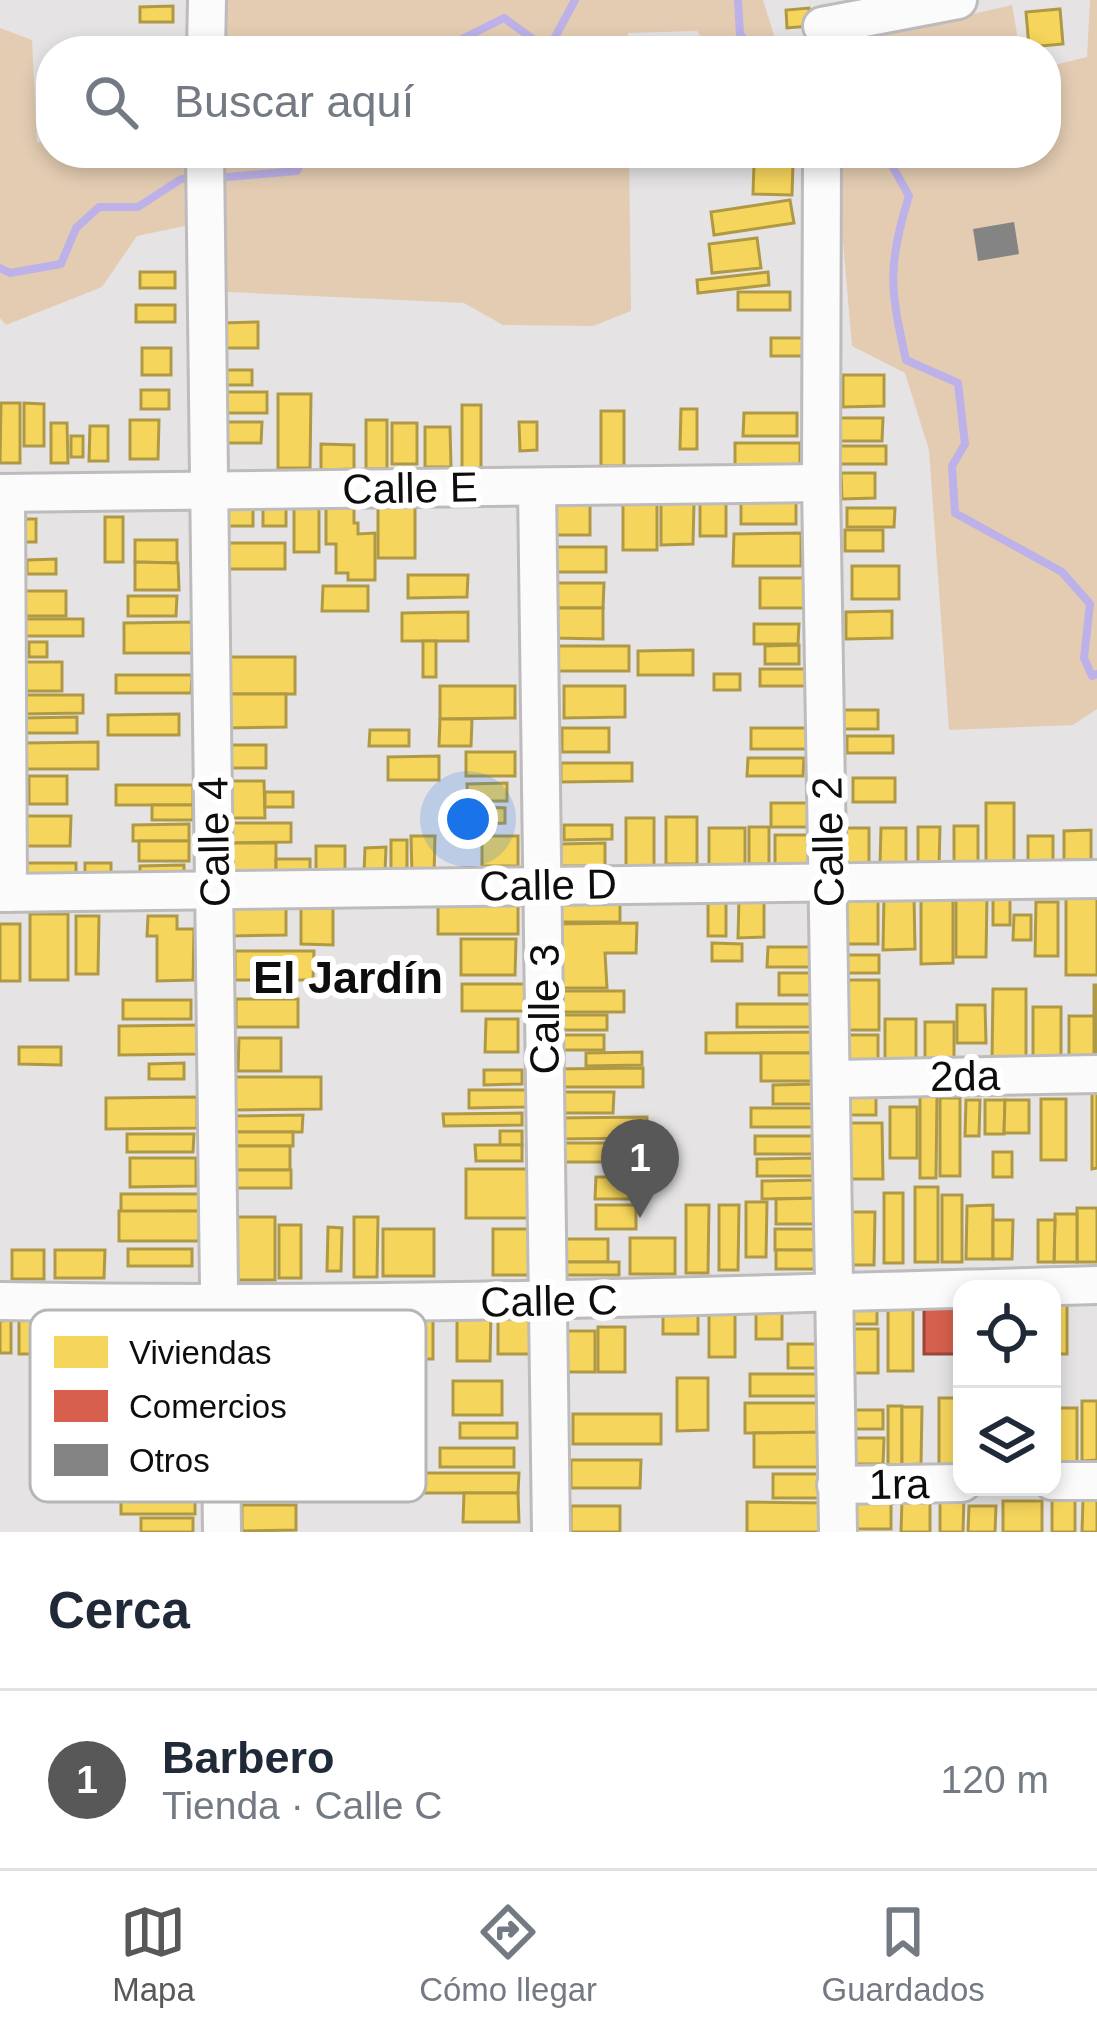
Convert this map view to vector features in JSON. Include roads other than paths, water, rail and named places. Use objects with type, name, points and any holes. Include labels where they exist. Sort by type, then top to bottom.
[{"type":"street","points":[[206,36],[207,0]]},
{"type":"street","points":[[822,26],[958,0]]},
{"type":"street","name":"Calle 4","points":[[205,168],[222,1310]]},
{"type":"street","name":"Calle 2","points":[[822,168],[820,483],[838,1532]]},
{"type":"street","name":"Calle E","points":[[3,493],[820,483]]},
{"type":"street","name":"Calle 3","points":[[537,487],[551,1532]]},
{"type":"street","points":[[3,493],[4,893]]},
{"type":"street","name":"Calle D","points":[[4,893],[1097,879]]},
{"type":"street","name":"2da","points":[[832,1079],[1097,1074]]},
{"type":"street","name":"Calle C","points":[[0,1301],[546,1302],[1097,1285]]},
{"type":"street","points":[[1061,1481],[1097,1481]]},
{"type":"street","name":"1ra","points":[[836,1485],[953,1483]]},
{"type":"waterway","points":[[556,36],[575,0]]},
{"type":"waterway","points":[[738,0],[742,36]]},
{"type":"waterway","points":[[468,36],[504,18],[529,36]]},
{"type":"waterway","points":[[217,178],[298,168]]},
{"type":"waterway","points":[[893,168],[909,196],[893,278],[906,360],[958,383],[965,444],[952,466],[955,513],[1062,572],[1090,604],[1084,658],[1092,676],[1097,674]]},
{"type":"waterway","points":[[0,268],[10,273],[61,264],[76,228],[99,207],[138,207],[181,179],[196,179]]},
{"type":"place","name":"Barbero","points":[[640,1218]]},
{"type":"district","name":"El Jardín","points":[[348,977]]}]
